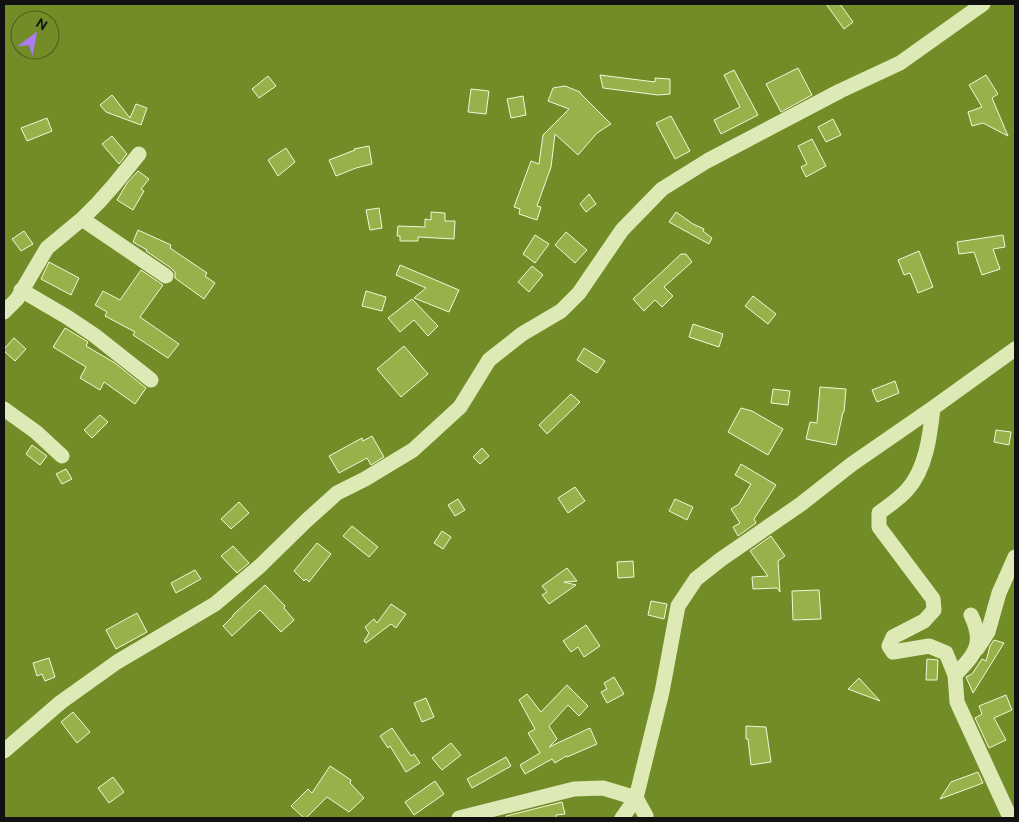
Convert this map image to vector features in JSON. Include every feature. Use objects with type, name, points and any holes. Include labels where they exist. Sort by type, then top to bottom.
[{"type":"street","points":[[4,751],[61,702],[117,662],[215,604],[260,566],[337,493],[365,479],[413,450],[460,407],[489,360],[522,334],[561,311],[579,293],[622,230],[662,189],[707,161],[840,91],[900,63],[983,4]]},
{"type":"street","points":[[4,312],[17,299],[47,248],[82,219],[114,185],[139,154]]},
{"type":"street","points":[[82,219],[166,276]]},
{"type":"street","points":[[21,290],[94,335],[151,380]]},
{"type":"street","points":[[622,818],[636,798],[662,692],[678,606],[696,580],[720,560],[800,504],[852,464],[1015,349]]},
{"type":"street","points":[[933,408],[930,438],[919,472],[907,490],[879,513],[879,526],[933,599],[934,610],[924,621],[893,637],[889,646],[893,652],[929,646],[946,653],[955,675],[957,702],[1011,814]]},
{"type":"street","points":[[4,409],[36,432],[62,456]]},
{"type":"street","points":[[955,675],[970,660],[988,632],[999,593],[1015,557]]},
{"type":"street","points":[[971,615],[977,628],[976,649]]},
{"type":"street","points":[[459,818],[574,789],[603,788],[636,798],[646,816],[645,818]]},
{"type":"building","points":[[826,4],[840,4],[853,22],[844,29]]},
{"type":"building","points":[[798,68],[812,95],[781,112],[766,84]]},
{"type":"building","points":[[734,70],[758,115],[721,134],[714,120],[740,107],[724,75]]},
{"type":"building","points":[[600,75],[655,82],[655,78],[670,79],[670,94],[658,95],[603,88]]},
{"type":"building","points":[[986,75],[998,94],[992,98],[1008,136],[983,123],[972,126],[968,112],[982,107],[969,85]]},
{"type":"building","points":[[268,76],[276,86],[259,98],[252,89]]},
{"type":"building","points":[[565,86],[580,92],[611,124],[597,133],[578,155],[555,134],[551,167],[537,206],[541,207],[537,220],[519,214],[520,209],[514,207],[531,161],[539,164],[543,135],[569,109],[548,101],[553,88]]},
{"type":"building","points":[[471,89],[489,91],[486,114],[468,112]]},
{"type":"building","points":[[112,95],[130,118],[136,104],[147,108],[141,125],[106,112],[100,105]]},
{"type":"building","points":[[523,96],[526,115],[511,118],[507,99]]},
{"type":"building","points":[[671,116],[690,151],[675,159],[656,123]]},
{"type":"building","points":[[47,118],[52,131],[27,141],[21,128]]},
{"type":"building","points":[[833,119],[841,135],[826,142],[818,127]]},
{"type":"building","points":[[112,136],[127,154],[119,164],[102,144]]},
{"type":"building","points":[[812,139],[826,166],[806,177],[801,167],[807,164],[798,146]]},
{"type":"building","points":[[369,146],[372,164],[336,176],[329,160],[354,149]]},
{"type":"building","points":[[286,148],[295,162],[278,176],[268,160]]},
{"type":"building","points":[[138,171],[149,179],[141,189],[144,191],[133,210],[117,200],[127,183]]},
{"type":"building","points":[[589,194],[596,204],[586,212],[580,204]]},
{"type":"building","points":[[379,208],[382,228],[370,230],[366,210]]},
{"type":"building","points":[[431,212],[445,213],[445,221],[455,221],[454,239],[418,237],[418,241],[400,241],[400,236],[397,236],[398,226],[425,227],[425,219],[431,220]]},
{"type":"building","points":[[676,212],[704,229],[703,231],[712,238],[709,244],[669,222]]},
{"type":"building","points":[[138,230],[171,245],[170,248],[207,273],[205,276],[215,283],[204,299],[175,278],[175,272],[171,268],[133,242]]},
{"type":"building","points":[[24,231],[33,244],[21,251],[12,239]]},
{"type":"building","points":[[566,232],[587,250],[575,263],[555,245]]},
{"type":"building","points":[[535,235],[549,244],[535,263],[523,254]]},
{"type":"building","points":[[1003,235],[1005,247],[993,249],[1000,269],[982,275],[974,252],[959,254],[957,242]]},
{"type":"building","points":[[919,251],[933,287],[918,293],[910,273],[904,275],[898,260]]},
{"type":"building","points":[[681,254],[686,254],[692,262],[664,287],[673,296],[662,307],[655,300],[644,311],[633,299]]},
{"type":"building","points":[[49,262],[79,278],[71,295],[41,279]]},
{"type":"building","points":[[400,265],[459,290],[449,312],[414,298],[426,288],[396,275]]},
{"type":"building","points":[[532,266],[543,275],[529,292],[518,282]]},
{"type":"building","points":[[141,270],[163,285],[140,317],[179,344],[168,358],[133,335],[135,332],[105,316],[107,312],[95,305],[103,291],[120,300]]},
{"type":"building","points":[[366,291],[386,297],[382,311],[362,306]]},
{"type":"building","points":[[753,296],[776,314],[768,324],[745,306]]},
{"type":"building","points":[[412,299],[438,326],[428,336],[414,320],[400,332],[388,318]]},
{"type":"building","points":[[693,324],[723,334],[719,347],[689,337]]},
{"type":"building","points":[[65,328],[88,342],[86,346],[115,363],[146,388],[135,404],[104,382],[100,390],[80,378],[86,367],[53,347]]},
{"type":"building","points":[[14,338],[26,349],[15,361],[4,351]]},
{"type":"building","points":[[404,346],[428,374],[401,397],[377,369]]},
{"type":"building","points":[[584,348],[605,361],[597,373],[577,360]]},
{"type":"building","points":[[895,381],[899,393],[877,402],[872,390]]},
{"type":"building","points":[[820,387],[846,389],[844,412],[836,445],[806,439],[810,422],[817,423]]},
{"type":"building","points":[[773,389],[790,391],[788,405],[771,403]]},
{"type":"building","points":[[571,394],[580,402],[547,434],[539,425]]},
{"type":"building","points":[[741,408],[752,411],[783,429],[768,455],[728,432]]},
{"type":"building","points":[[100,415],[108,422],[92,438],[84,430]]},
{"type":"building","points":[[996,430],[1011,432],[1009,445],[994,442]]},
{"type":"building","points":[[372,436],[384,457],[371,465],[367,458],[339,473],[329,456],[362,438],[363,441]]},
{"type":"building","points":[[32,445],[47,456],[40,465],[26,454]]},
{"type":"building","points":[[482,448],[489,456],[480,464],[473,457]]},
{"type":"building","points":[[741,464],[776,485],[754,519],[756,523],[738,536],[733,527],[740,523],[731,509],[739,504],[751,484],[735,475]]},
{"type":"building","points":[[66,469],[72,479],[62,484],[56,474]]},
{"type":"building","points":[[575,487],[585,501],[568,513],[558,498]]},
{"type":"building","points":[[458,499],[465,510],[455,516],[448,505]]},
{"type":"building","points":[[675,499],[693,507],[687,520],[669,511]]},
{"type":"building","points":[[239,502],[249,513],[231,529],[221,519]]},
{"type":"building","points":[[352,526],[378,547],[369,557],[343,536]]},
{"type":"building","points":[[442,531],[451,537],[443,549],[434,543]]},
{"type":"building","points":[[771,536],[785,556],[778,561],[780,592],[777,588],[753,589],[752,577],[768,576],[750,551]]},
{"type":"building","points":[[317,543],[331,554],[309,582],[306,579],[304,581],[294,571]]},
{"type":"building","points":[[233,546],[249,563],[237,573],[221,556]]},
{"type":"building","points":[[633,561],[634,577],[618,578],[617,562]]},
{"type":"building","points":[[567,568],[577,581],[564,582],[576,585],[549,604],[542,595],[547,592],[542,586]]},
{"type":"building","points":[[195,570],[201,579],[176,593],[171,583]]},
{"type":"building","points":[[265,585],[285,606],[284,608],[294,620],[281,632],[260,610],[232,636],[223,626]]},
{"type":"building","points":[[819,590],[821,619],[793,620],[792,591]]},
{"type":"building","points":[[651,601],[667,604],[664,619],[648,615]]},
{"type":"building","points":[[391,604],[406,614],[396,628],[391,624],[366,643],[364,641],[369,633],[365,627],[374,619],[377,623]]},
{"type":"building","points":[[137,613],[147,632],[116,649],[106,630]]},
{"type":"building","points":[[586,625],[600,646],[584,657],[578,647],[571,652],[563,641]]},
{"type":"building","points":[[994,640],[1004,643],[973,693],[966,677],[972,674],[982,659],[986,661],[990,646]]},
{"type":"building","points":[[49,658],[55,677],[45,681],[42,674],[37,676],[33,663]]},
{"type":"building","points":[[927,659],[938,660],[937,680],[926,680]]},
{"type":"building","points":[[614,677],[624,694],[607,703],[601,692],[607,689],[604,683]]},
{"type":"building","points":[[859,678],[880,701],[848,689]]},
{"type":"building","points":[[567,685],[588,706],[579,716],[568,705],[549,726],[557,739],[549,747],[590,728],[597,744],[566,756],[555,763],[552,759],[525,774],[520,765],[540,753],[528,733],[535,729],[519,700],[527,694],[541,712]]},
{"type":"building","points":[[1006,695],[1012,710],[994,718],[1006,740],[989,748],[975,718],[982,714],[979,706]]},
{"type":"building","points":[[426,698],[434,717],[422,722],[414,703]]},
{"type":"building","points":[[73,712],[90,732],[77,743],[61,722]]},
{"type":"building","points":[[746,726],[766,727],[771,762],[751,765],[748,739],[746,739]]},
{"type":"building","points":[[392,728],[411,756],[414,754],[420,763],[406,772],[390,746],[388,748],[380,736]]},
{"type":"building","points":[[451,743],[461,755],[442,770],[432,758]]},
{"type":"building","points":[[506,757],[511,766],[472,788],[467,779]]},
{"type":"building","points":[[330,766],[351,780],[350,783],[364,798],[349,812],[327,797],[304,818],[291,806],[308,789],[312,793]]},
{"type":"building","points":[[978,772],[983,783],[940,799],[951,782]]},
{"type":"building","points":[[113,777],[124,792],[109,803],[98,788]]},
{"type":"building","points":[[435,781],[444,794],[414,815],[405,802]]},
{"type":"building","points":[[562,802],[565,814],[556,815],[556,818],[506,818],[506,816]]}]
